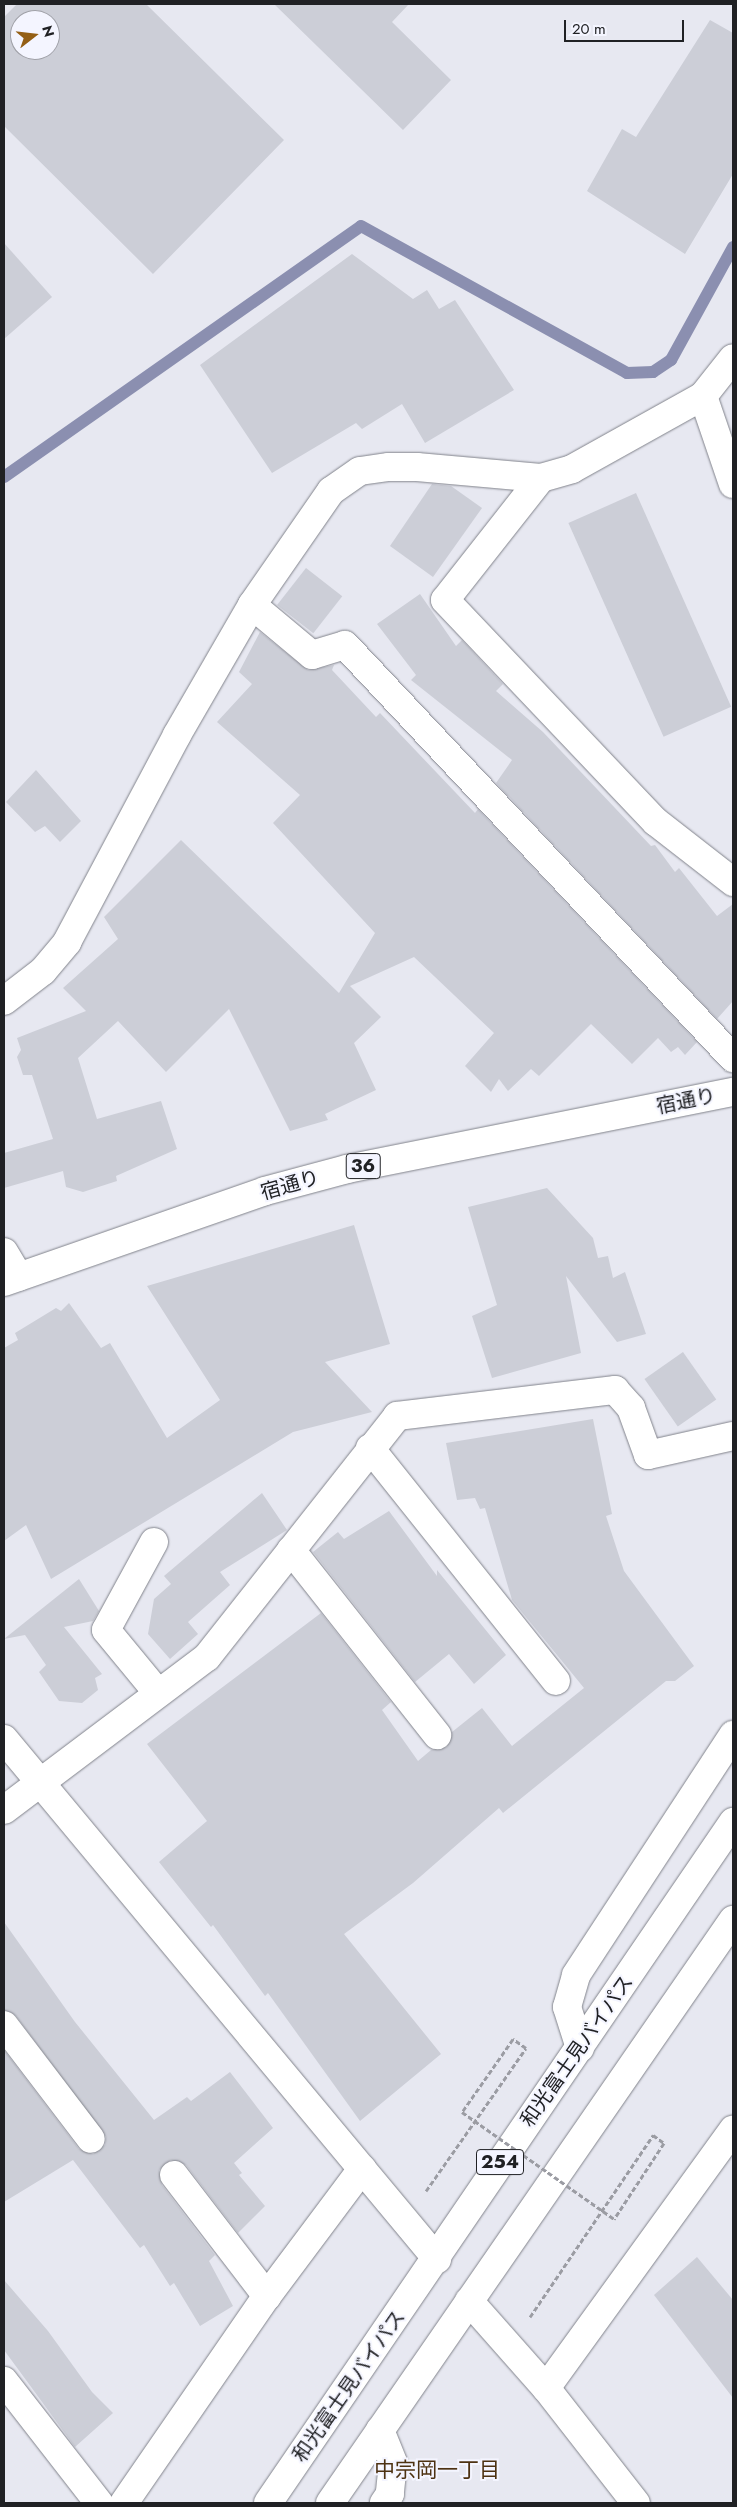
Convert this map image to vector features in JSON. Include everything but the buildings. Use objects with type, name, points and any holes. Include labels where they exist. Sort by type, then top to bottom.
[{"type":"main road","points":[[4,1001],[43,971],[67,942],[177,735],[252,605],[331,492],[360,471],[417,467],[541,478],[572,469],[703,396],[733,358]]},
{"type":"main road","points":[[703,396],[733,484]]},
{"type":"main road","points":[[541,478],[444,600],[656,822],[733,882]]},
{"type":"main road","points":[[252,605],[312,655],[344,645],[733,1058]]},
{"type":"main road","name":"宿通り","points":[[11,1280],[265,1191],[347,1169],[733,1092]]},
{"type":"main road","points":[[4,1252],[11,1280]]},
{"type":"main road","points":[[4,1810],[158,1692],[207,1657],[370,1448],[398,1416],[615,1390],[632,1408],[648,1456],[733,1436]]},
{"type":"main road","points":[[370,1448],[556,1681]]},
{"type":"main road","points":[[154,1542],[106,1630],[158,1692]]},
{"type":"main road","points":[[291,1550],[437,1735]]},
{"type":"main road","points":[[580,2048],[567,2007],[576,1975],[733,1735]]},
{"type":"main road","points":[[4,1739],[38,1783],[436,2259]]},
{"type":"main road","name":"和光富士見バイパス","points":[[268,2503],[733,1822]]},
{"type":"main road","name":"254","points":[[330,2503],[733,1920]]},
{"type":"main road","points":[[4,2025],[91,2139]]},
{"type":"main road","points":[[546,2388],[733,2130]]},
{"type":"main road","points":[[124,2503],[267,2296],[362,2169]]},
{"type":"main road","points":[[174,2175],[267,2296]]},
{"type":"main road","points":[[469,2301],[546,2388],[636,2503]]},
{"type":"main road","points":[[4,2380],[100,2503]]},
{"type":"main road","points":[[380,2430],[393,2463],[390,2494],[384,2503]]},
{"type":"path","points":[[405,2220],[526,2048],[513,2039],[462,2112],[614,2219],[664,2143],[653,2135],[510,2346]]},
{"type":"waterway","points":[[4,477],[361,226],[627,373],[653,372],[671,360],[733,247]]},
{"type":"district","name":"中宗岡一丁目","points":[[437,2470]]}]
